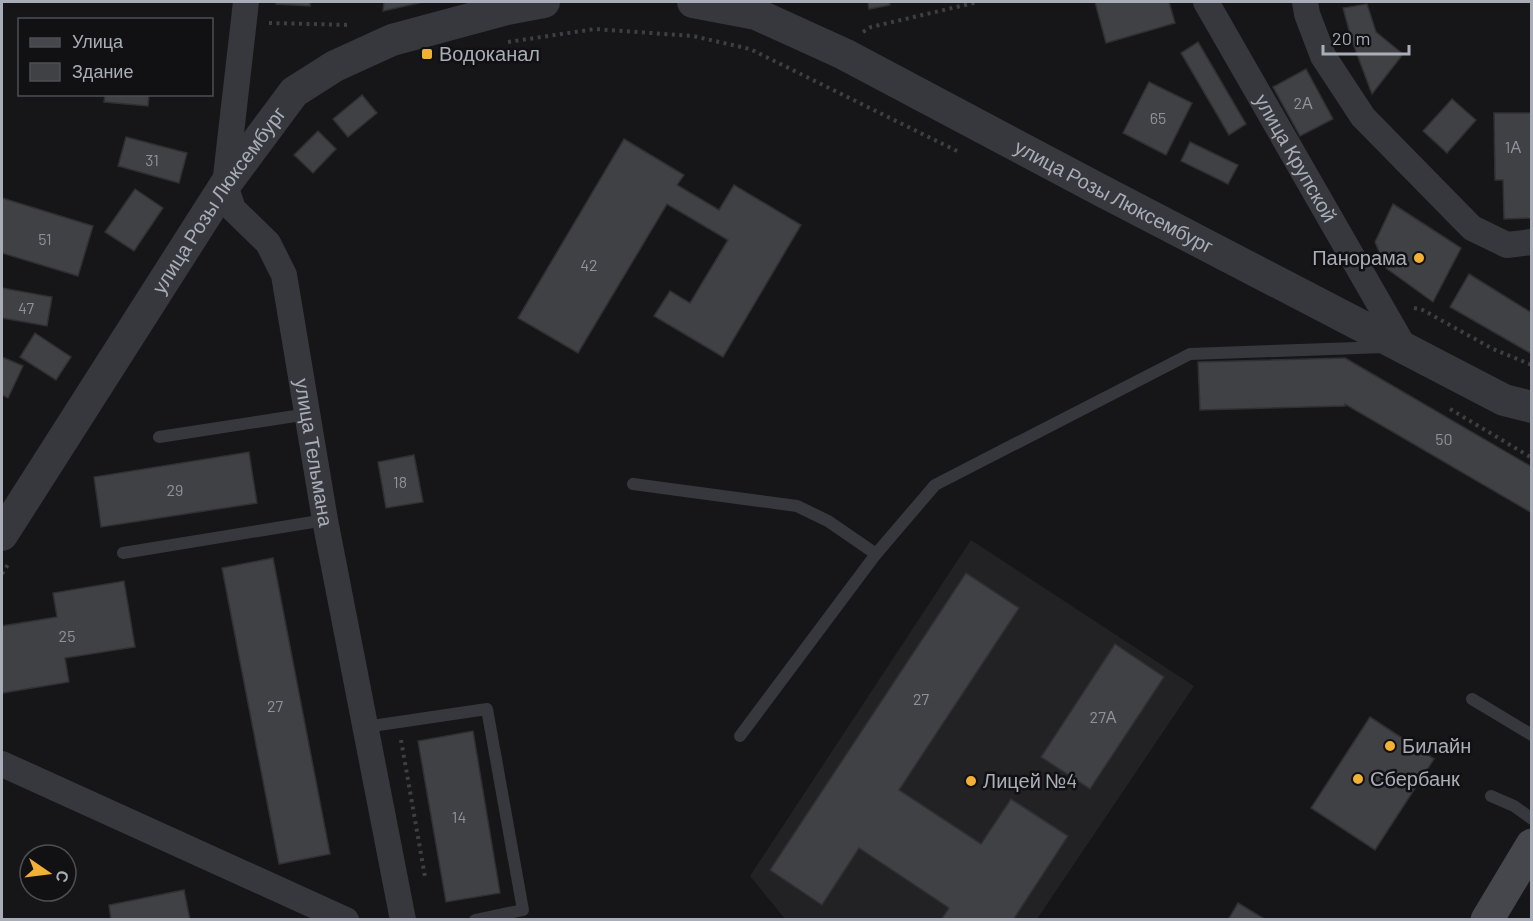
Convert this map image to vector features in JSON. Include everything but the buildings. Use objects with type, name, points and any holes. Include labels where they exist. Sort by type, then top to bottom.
[{"type":"main road","points":[[1487,920],[1532,845]]},
{"type":"street","name":"улица Розы Люксембург","points":[[8,545],[225,185],[294,92],[335,66],[392,40],[506,5],[544,2]]},
{"type":"street","name":"улица Розы Люксембург","points":[[693,2],[756,14],[844,54],[1504,400],[1532,407]]},
{"type":"street","name":"улица Крупской","points":[[1206,2],[1404,347]]},
{"type":"street","points":[[1305,2],[1307,14],[1323,56],[1363,117],[1472,228],[1507,245],[1532,242]]},
{"type":"street","name":"улица Тельмана","points":[[257,7],[225,185],[233,209],[268,243],[284,275],[325,520],[403,920]]},
{"type":"street","points":[[2,765],[346,920]]},
{"type":"lane","points":[[740,736],[876,554],[935,485],[1190,354],[1404,347]]},
{"type":"lane","points":[[159,437],[308,414]]},
{"type":"lane","points":[[633,484],[796,506],[828,521],[876,554]]},
{"type":"lane","points":[[123,553],[325,520]]},
{"type":"lane","points":[[1472,699],[1532,735]]},
{"type":"lane","points":[[365,727],[487,709],[523,910],[476,920]]},
{"type":"lane","points":[[1491,796],[1514,806],[1532,819]]},
{"type":"path","points":[[858,34],[871,27],[978,2]]},
{"type":"path","points":[[257,7],[266,23],[360,25]]},
{"type":"path","points":[[507,42],[596,29],[693,36],[750,48],[963,154]]},
{"type":"path","points":[[1378,301],[1421,309],[1493,349],[1532,365]]},
{"type":"path","points":[[2,574],[8,545]]},
{"type":"shaded area","name":"Лицей №4","points":[[971,540],[1194,686],[1037,919],[785,919],[750,876]]},
{"type":"place","name":"Водоканал","points":[[427,54]]},
{"type":"place","name":"Панорама","points":[[1419,258]]},
{"type":"place","name":"Билайн","points":[[1390,746]]},
{"type":"place","name":"Сбербанк","points":[[1358,779]]},
{"type":"place","name":"Лицей №4","points":[[971,781]]}]
